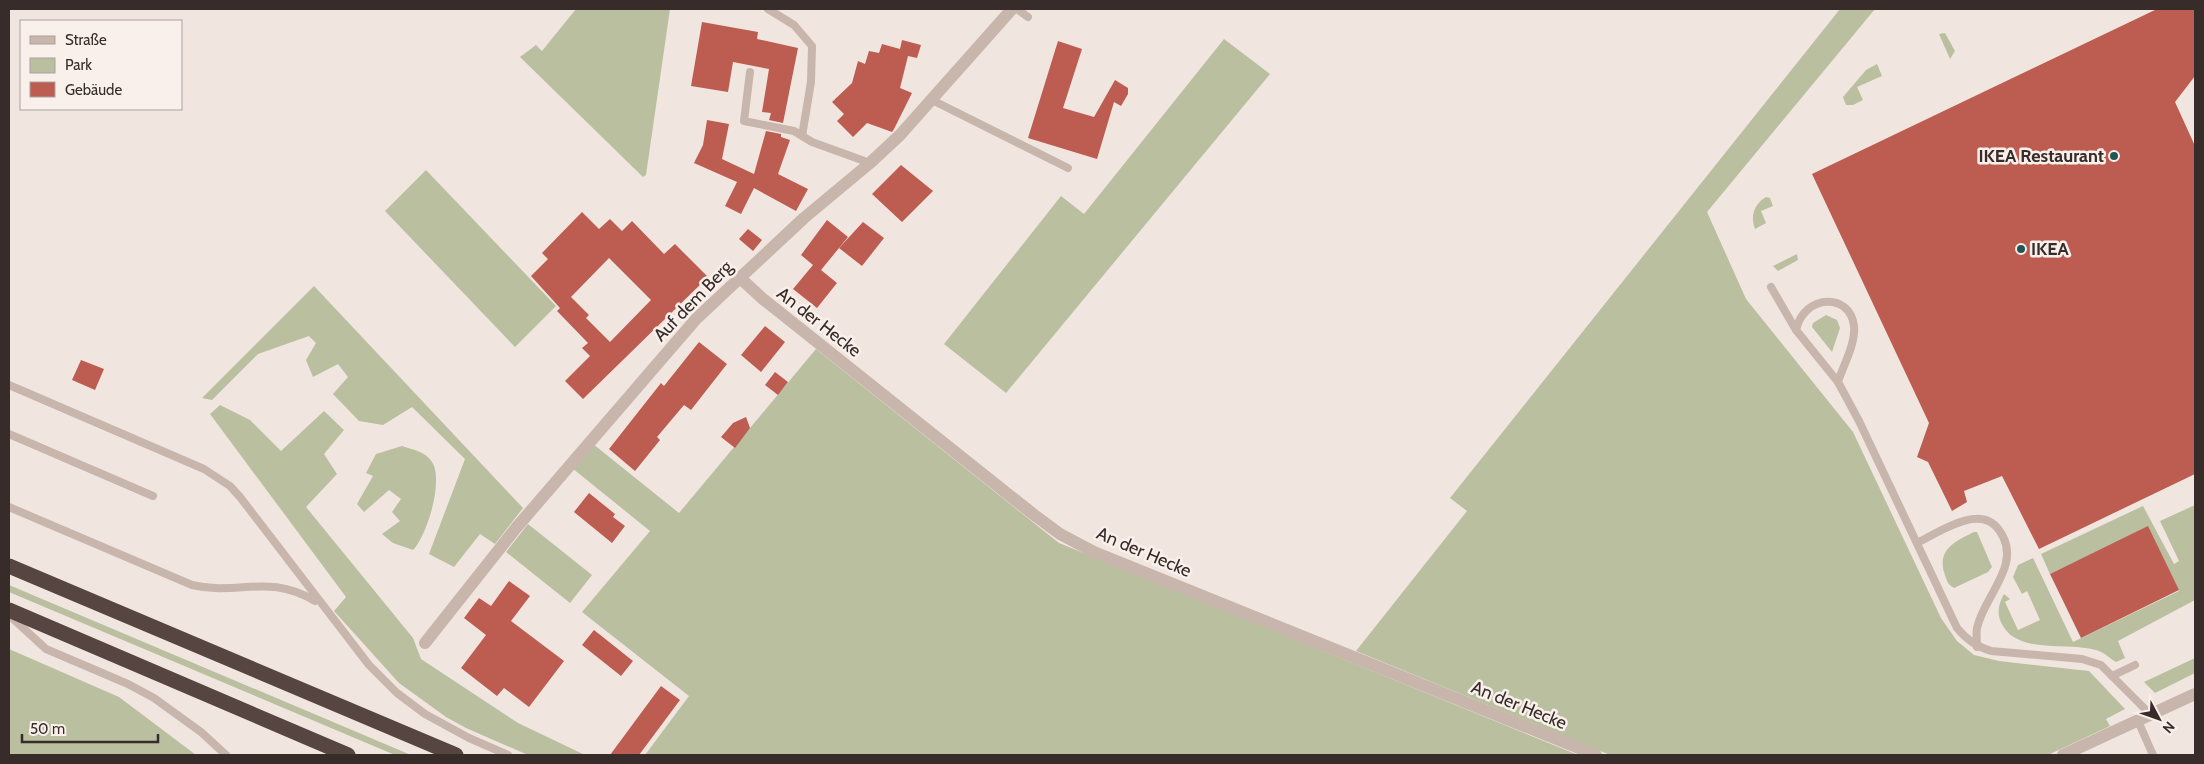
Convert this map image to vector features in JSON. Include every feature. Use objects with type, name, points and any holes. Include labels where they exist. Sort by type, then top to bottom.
[{"type":"highway","points":[[9,566],[456,755]]},
{"type":"highway","points":[[9,610],[348,755]]},
{"type":"street","name":"Auf dem Berg","points":[[425,643],[516,528],[613,413],[696,320],[804,218],[870,163],[932,100],[1012,9]]},
{"type":"street","name":"An der Hecke","points":[[740,277],[762,299],[1041,520],[1072,541],[1596,755]]},
{"type":"street","points":[[2064,755],[2195,694]]},
{"type":"lane","points":[[768,9],[794,24],[812,46],[811,82],[802,136]]},
{"type":"lane","points":[[1017,9],[1028,17]]},
{"type":"lane","points":[[750,72],[744,121],[785,128],[812,142],[870,163]]},
{"type":"lane","points":[[932,100],[1068,168]]},
{"type":"lane","points":[[1771,287],[1796,330],[1838,382],[1859,421],[1958,628],[1966,638],[1977,647],[1991,651],[2082,659],[2101,665],[2151,715]]},
{"type":"lane","points":[[1796,330],[1798,318],[1806,309],[1819,302],[1832,301],[1842,306],[1850,315],[1854,325],[1853,338],[1838,382]]},
{"type":"lane","points":[[9,385],[217,476],[240,497],[368,665],[397,693],[440,723],[508,755]]},
{"type":"lane","points":[[9,434],[153,496]]},
{"type":"lane","points":[[9,507],[192,585],[207,588],[262,585],[284,588],[302,593],[319,603]]},
{"type":"lane","points":[[1917,542],[1966,520],[1982,519],[1996,525],[2006,539],[2008,556],[2003,573],[1976,629],[1977,647]]},
{"type":"lane","points":[[9,615],[46,648],[128,684],[154,698],[201,732],[226,755]]},
{"type":"lane","points":[[2112,676],[2135,665]]},
{"type":"lane","points":[[2138,721],[2153,755]]},
{"type":"green space","points":[[576,9],[670,9],[646,175],[643,177],[520,57],[536,45],[542,51]]},
{"type":"green space","points":[[1840,9],[1875,9],[1707,212],[1746,299],[1853,432],[1941,618],[1957,641],[1974,655],[1999,661],[2089,671],[2125,709],[2106,719],[2110,726],[2048,755],[1610,755],[1356,651],[1467,511],[1450,498]]},
{"type":"green space","points":[[1945,33],[1955,51],[1950,59],[1939,34]]},
{"type":"green space","points":[[1224,39],[1270,74],[1006,393],[944,344],[1061,196],[1084,214]]},
{"type":"green space","points":[[1877,64],[1882,76],[1857,87],[1863,100],[1853,105],[1846,105],[1843,97],[1866,70]]},
{"type":"green space","points":[[426,170],[556,306],[515,347],[385,211]]},
{"type":"green space","points":[[1766,197],[1770,198],[1773,206],[1761,211],[1766,223],[1755,229],[1754,211]]},
{"type":"green space","points":[[1797,254],[1798,260],[1778,271],[1773,266]]},
{"type":"green space","points":[[314,286],[523,508],[495,544],[480,534],[454,567],[429,554],[465,459],[412,407],[383,425],[359,421],[333,394],[348,377],[338,364],[313,377],[306,360],[316,343],[309,336],[258,354],[212,400],[202,398]]},
{"type":"green space","points":[[1826,315],[1837,320],[1840,328],[1832,352],[1812,327],[1813,323]]},
{"type":"green space","points":[[816,349],[1059,543],[1578,755],[645,755],[689,696],[582,612],[650,531],[572,468],[593,444],[679,513]]},
{"type":"green space","points":[[220,405],[250,420],[281,451],[324,411],[344,430],[324,454],[337,474],[306,507],[413,638],[421,659],[518,723],[585,755],[528,755],[466,728],[446,717],[399,683],[334,611],[346,597],[210,414]]},
{"type":"green space","points":[[402,446],[426,455],[432,462],[435,470],[435,494],[432,508],[424,533],[413,550],[393,543],[382,534],[400,521],[392,512],[401,499],[389,490],[364,512],[357,504],[373,476],[366,473],[376,454]]},
{"type":"green space","points":[[2195,505],[2195,600],[2118,641],[2125,658],[2116,662],[2096,650],[2032,644],[2010,635],[2003,626],[1999,618],[1999,610],[2004,594],[2010,599],[2005,602],[2018,630],[2040,620],[2027,591],[2022,594],[2013,577],[2018,565],[2033,558],[2073,642],[2179,591],[2148,527],[2050,574],[2041,554],[2143,506],[2174,564],[2179,561],[2160,521]]},
{"type":"green space","points":[[528,524],[592,575],[570,603],[506,552]]},
{"type":"green space","points":[[1977,532],[1992,567],[1988,572],[1954,588],[1949,584],[1945,575],[1943,559],[1945,553],[1954,543]]},
{"type":"green space","points":[[9,585],[411,755],[395,755],[9,592]]},
{"type":"green space","points":[[9,649],[119,697],[196,755],[9,755]]},
{"type":"green space","points":[[2195,658],[2195,673],[2155,693],[2144,682]]},
{"type":"building","name":"IKEA","points":[[2157,9],[2195,9],[2195,76],[2175,102],[2195,146],[2195,474],[2039,549],[2002,476],[1964,491],[1967,502],[1952,511],[1928,462],[1917,457],[1929,423],[1812,174]]},
{"type":"building","points":[[702,22],[758,32],[757,39],[798,48],[783,123],[769,120],[771,113],[762,112],[769,69],[733,62],[728,92],[691,86]]},
{"type":"building","points":[[902,40],[921,45],[917,58],[908,56],[900,88],[912,93],[894,129],[892,132],[867,123],[853,137],[837,121],[844,114],[832,102],[852,83],[858,61],[865,64],[869,51],[879,53],[882,44],[900,49]]},
{"type":"building","points":[[1058,41],[1082,49],[1063,108],[1094,117],[1115,80],[1128,88],[1128,94],[1121,106],[1114,102],[1097,159],[1028,138]]},
{"type":"building","points":[[707,120],[729,124],[722,159],[754,174],[766,131],[781,134],[781,137],[790,140],[778,174],[808,189],[796,211],[754,188],[741,214],[725,206],[737,182],[694,163],[703,145]]},
{"type":"building","points":[[901,165],[933,191],[902,222],[872,194]]},
{"type":"building","points":[[582,212],[599,229],[610,219],[622,231],[632,221],[664,254],[675,244],[708,277],[583,399],[565,381],[590,356],[582,348],[588,343],[557,311],[560,308],[531,276],[548,259],[542,253]],"holes":[[[609,258],[651,300],[610,342],[586,318],[589,315],[571,297]]]},
{"type":"building","points":[[827,220],[848,237],[821,270],[837,283],[817,308],[793,289],[813,265],[801,255]]},
{"type":"building","points":[[863,222],[884,238],[862,266],[839,248]]},
{"type":"building","points":[[748,229],[762,240],[753,251],[739,239]]},
{"type":"building","points":[[765,326],[785,342],[761,372],[741,355]]},
{"type":"building","points":[[699,342],[727,364],[691,410],[684,405],[657,437],[660,440],[635,471],[609,449],[661,383],[664,386]]},
{"type":"building","points":[[81,360],[104,369],[95,390],[72,380]]},
{"type":"building","points":[[775,372],[788,382],[778,395],[765,385]]},
{"type":"building","points":[[746,417],[750,428],[735,448],[721,437],[733,423]]},
{"type":"building","points":[[589,493],[615,514],[613,517],[625,526],[612,543],[574,512]]},
{"type":"building","points":[[2148,526],[2179,590],[2081,638],[2050,574]]},
{"type":"building","points":[[509,581],[530,596],[511,621],[564,661],[529,707],[504,688],[497,696],[461,668],[486,635],[464,618],[479,598],[491,606]]},
{"type":"building","points":[[594,630],[633,661],[621,676],[582,645]]},
{"type":"building","points":[[661,686],[680,700],[639,755],[610,755]]},
{"type":"place","name":"IKEA Restaurant","points":[[2114,156]]},
{"type":"place","name":"IKEA","points":[[2021,249]]}]
